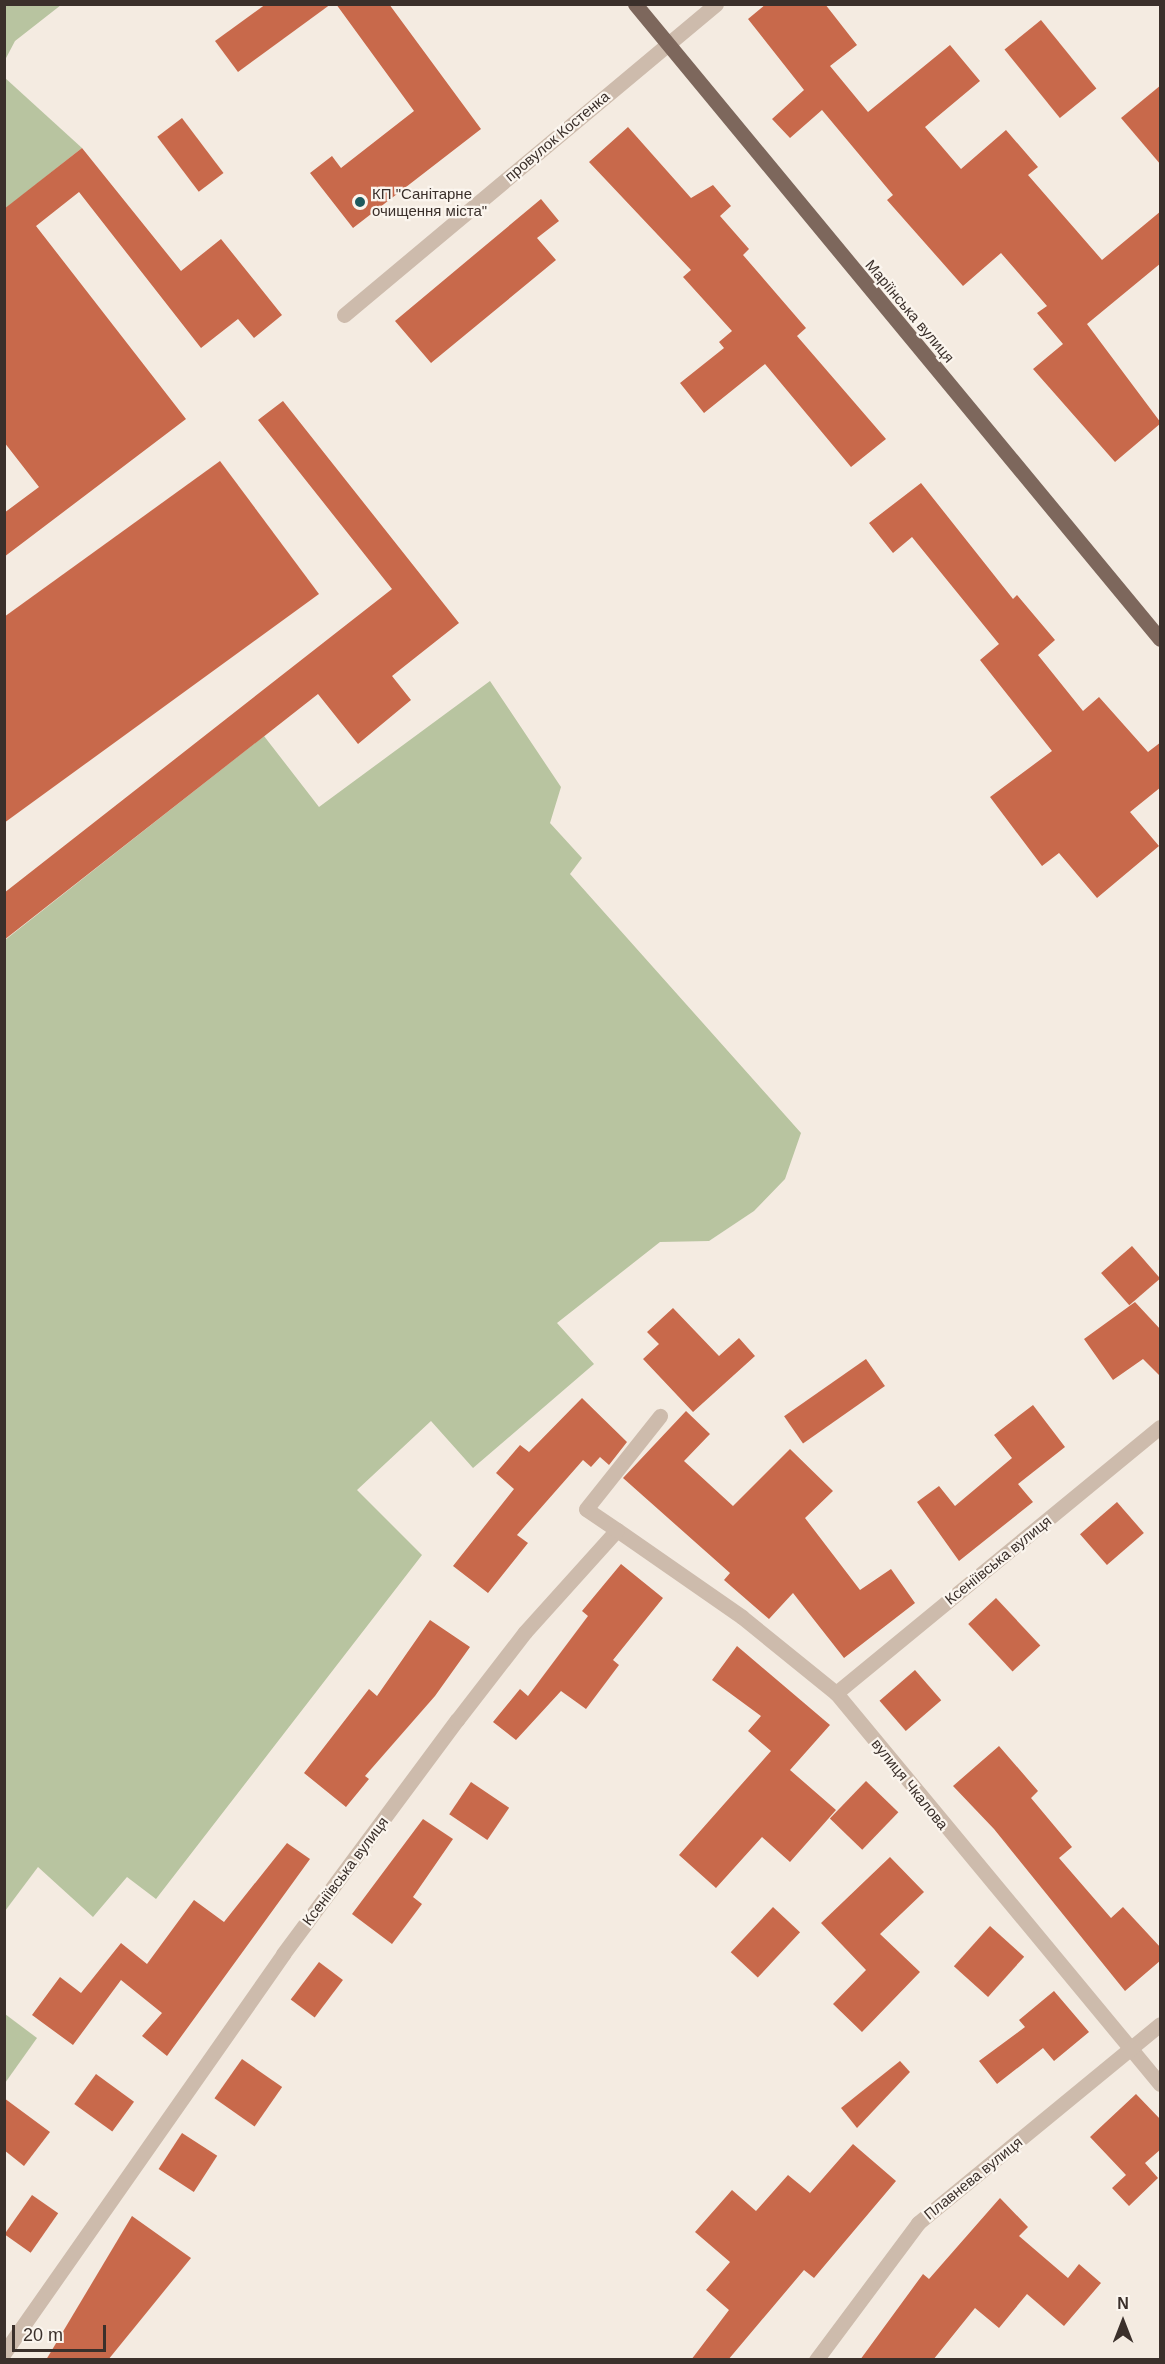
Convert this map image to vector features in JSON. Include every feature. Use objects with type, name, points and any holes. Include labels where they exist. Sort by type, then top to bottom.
[{"type":"main road","name":"Маріїнська вулиця","points":[[635,4],[666,46],[1161,639]]},
{"type":"street","name":"провулок Костенка","points":[[344,315],[716,4]]},
{"type":"street","points":[[616,1530],[586,1509],[660,1416]]},
{"type":"street","name":"Ксеніївська вулиця","points":[[836,1693],[1161,1426]]},
{"type":"street","name":"вулиця Чкалова","points":[[616,1530],[742,1617],[836,1693],[1161,2084]]},
{"type":"street","name":"Ксеніївська вулиця","points":[[4,2354],[276,1964],[525,1632],[616,1530]]},
{"type":"street","name":"Плавнева вулиця","points":[[816,2360],[918,2223],[1161,2024]]},
{"type":"green space","points":[[5,4],[61,5],[15,41],[5,60]]},
{"type":"green space","points":[[4,77],[82,148],[5,209],[4,209]]},
{"type":"green space","points":[[490,681],[561,787],[550,823],[582,858],[570,874],[801,1133],[785,1179],[754,1211],[709,1241],[660,1242],[557,1323],[594,1364],[473,1468],[431,1421],[357,1490],[422,1555],[156,1899],[127,1877],[93,1917],[38,1867],[5,1911],[5,940],[264,736],[319,807]]},
{"type":"green space","points":[[5,2014],[37,2038],[5,2083]]},
{"type":"building","points":[[266,4],[331,4],[238,72],[215,41]]},
{"type":"building","points":[[336,4],[389,4],[481,129],[353,228],[310,173],[332,156],[341,168],[414,111]]},
{"type":"building","points":[[766,4],[825,4],[857,45],[830,66],[868,112],[950,45],[980,81],[925,127],[961,169],[1006,130],[1038,167],[1028,175],[1102,260],[1161,211],[1161,263],[1087,324],[1161,423],[1115,462],[1033,369],[1063,344],[1037,313],[1047,306],[1001,253],[963,286],[887,200],[893,195],[822,110],[790,138],[772,119],[804,90],[748,19]]},
{"type":"building","points":[[1041,20],[1096,88],[1060,118],[1004,50]]},
{"type":"building","points":[[1161,85],[1161,165],[1121,118]]},
{"type":"building","points":[[182,118],[224,173],[199,192],[157,137]]},
{"type":"building","points":[[628,127],[691,198],[713,185],[731,206],[720,216],[749,249],[743,255],[806,328],[797,336],[886,439],[851,467],[765,364],[704,413],[680,383],[724,348],[719,342],[732,331],[683,277],[691,270],[589,162]]},
{"type":"building","points":[[82,148],[181,271],[221,239],[282,315],[254,338],[238,319],[201,348],[79,192],[36,226],[186,419],[4,557],[4,513],[39,487],[4,442],[4,209]]},
{"type":"building","points":[[541,199],[559,221],[537,238],[556,260],[431,363],[395,321]]},
{"type":"building","points":[[283,401],[459,623],[392,676],[411,700],[358,744],[318,694],[4,940],[4,893],[392,589],[258,420]]},
{"type":"building","points":[[220,461],[319,594],[4,823],[4,617]]},
{"type":"building","points":[[921,483],[1013,599],[1017,595],[1055,640],[1038,655],[1083,711],[1099,697],[1148,752],[1161,742],[1161,787],[1130,812],[1159,846],[1097,898],[1059,853],[1042,866],[990,797],[1052,751],[980,660],[999,644],[912,537],[893,553],[869,523]]},
{"type":"building","points":[[1132,1246],[1160,1279],[1129,1305],[1101,1273]]},
{"type":"building","points":[[1135,1302],[1161,1330],[1161,1377],[1143,1359],[1113,1380],[1084,1339]]},
{"type":"building","points":[[673,1308],[719,1356],[739,1338],[755,1356],[693,1412],[643,1359],[659,1344],[647,1332]]},
{"type":"building","points":[[866,1359],[885,1386],[803,1443],[784,1416]]},
{"type":"building","points":[[582,1398],[627,1442],[609,1465],[600,1457],[591,1467],[583,1460],[517,1535],[528,1543],[488,1593],[453,1566],[514,1489],[496,1473],[520,1445],[529,1452]]},
{"type":"building","points":[[1033,1405],[1065,1447],[1018,1484],[1033,1502],[959,1561],[917,1502],[939,1486],[955,1506],[1012,1458],[994,1435]]},
{"type":"building","points":[[686,1411],[710,1434],[684,1461],[733,1506],[790,1449],[833,1491],[805,1518],[860,1590],[891,1569],[915,1603],[844,1658],[793,1593],[769,1619],[724,1580],[730,1573],[623,1478]]},
{"type":"building","points":[[1117,1502],[1144,1533],[1107,1565],[1080,1534]]},
{"type":"building","points":[[621,1564],[663,1598],[613,1660],[619,1665],[586,1709],[561,1691],[516,1740],[493,1722],[520,1689],[528,1696],[588,1616],[582,1611]]},
{"type":"building","points":[[996,1598],[1040,1646],[1013,1671],[968,1624]]},
{"type":"building","points":[[430,1620],[470,1647],[435,1696],[365,1776],[369,1779],[346,1807],[304,1773],[369,1689],[377,1696]]},
{"type":"building","points":[[737,1646],[830,1725],[790,1770],[836,1810],[790,1862],[762,1837],[716,1888],[679,1855],[771,1751],[748,1731],[761,1716],[712,1680]]},
{"type":"building","points":[[915,1670],[941,1700],[906,1731],[880,1701]]},
{"type":"building","points":[[999,1746],[1038,1791],[1031,1798],[1072,1847],[1059,1858],[1111,1918],[1123,1907],[1161,1948],[1161,1960],[1125,1991],[994,1829],[953,1786]]},
{"type":"building","points":[[866,1781],[898,1812],[862,1850],[830,1818]]},
{"type":"building","points":[[471,1782],[509,1808],[487,1840],[449,1814]]},
{"type":"building","points":[[423,1819],[453,1839],[413,1897],[422,1904],[392,1944],[352,1914]]},
{"type":"building","points":[[287,1843],[310,1859],[167,2056],[142,2036],[162,2013],[121,1980],[73,2045],[32,2015],[60,1977],[81,1993],[121,1943],[147,1964],[194,1900],[224,1922]]},
{"type":"building","points":[[890,1857],[924,1892],[880,1934],[920,1972],[862,2032],[833,2004],[866,1970],[821,1923]]},
{"type":"building","points":[[773,1907],[800,1932],[758,1978],[731,1952]]},
{"type":"building","points":[[990,1926],[1024,1957],[988,1997],[954,1966]]},
{"type":"building","points":[[319,1962],[343,1980],[315,2018],[291,2000]]},
{"type":"building","points":[[1054,1991],[1089,2032],[1054,2061],[1043,2048],[997,2084],[979,2061],[1025,2027],[1019,2020]]},
{"type":"building","points":[[242,2059],[282,2087],[255,2126],[214,2098]]},
{"type":"building","points":[[900,2061],[910,2072],[857,2128],[841,2108]]},
{"type":"building","points":[[96,2074],[134,2102],[112,2132],[74,2104]]},
{"type":"building","points":[[1136,2094],[1161,2120],[1161,2149],[1145,2163],[1158,2178],[1129,2206],[1112,2188],[1126,2175],[1090,2137]]},
{"type":"building","points":[[4,2098],[50,2132],[24,2166],[4,2150]]},
{"type":"building","points":[[182,2133],[217,2156],[194,2192],[159,2169]]},
{"type":"building","points":[[853,2144],[896,2181],[814,2278],[804,2270],[728,2360],[691,2360],[729,2310],[706,2290],[730,2262],[695,2232],[732,2190],[756,2211],[788,2175],[810,2193]]},
{"type":"building","points":[[32,2195],[58,2213],[31,2253],[4,2234]]},
{"type":"building","points":[[1000,2198],[1028,2227],[1019,2236],[1068,2278],[1079,2264],[1101,2283],[1064,2326],[1027,2294],[999,2328],[975,2308],[933,2360],[860,2360],[923,2274],[929,2279]]},
{"type":"building","points":[[132,2216],[191,2258],[108,2360],[46,2360]]},
{"type":"place","name":"КП \"Санітарне очищення міста\"","points":[[360,202]]}]
